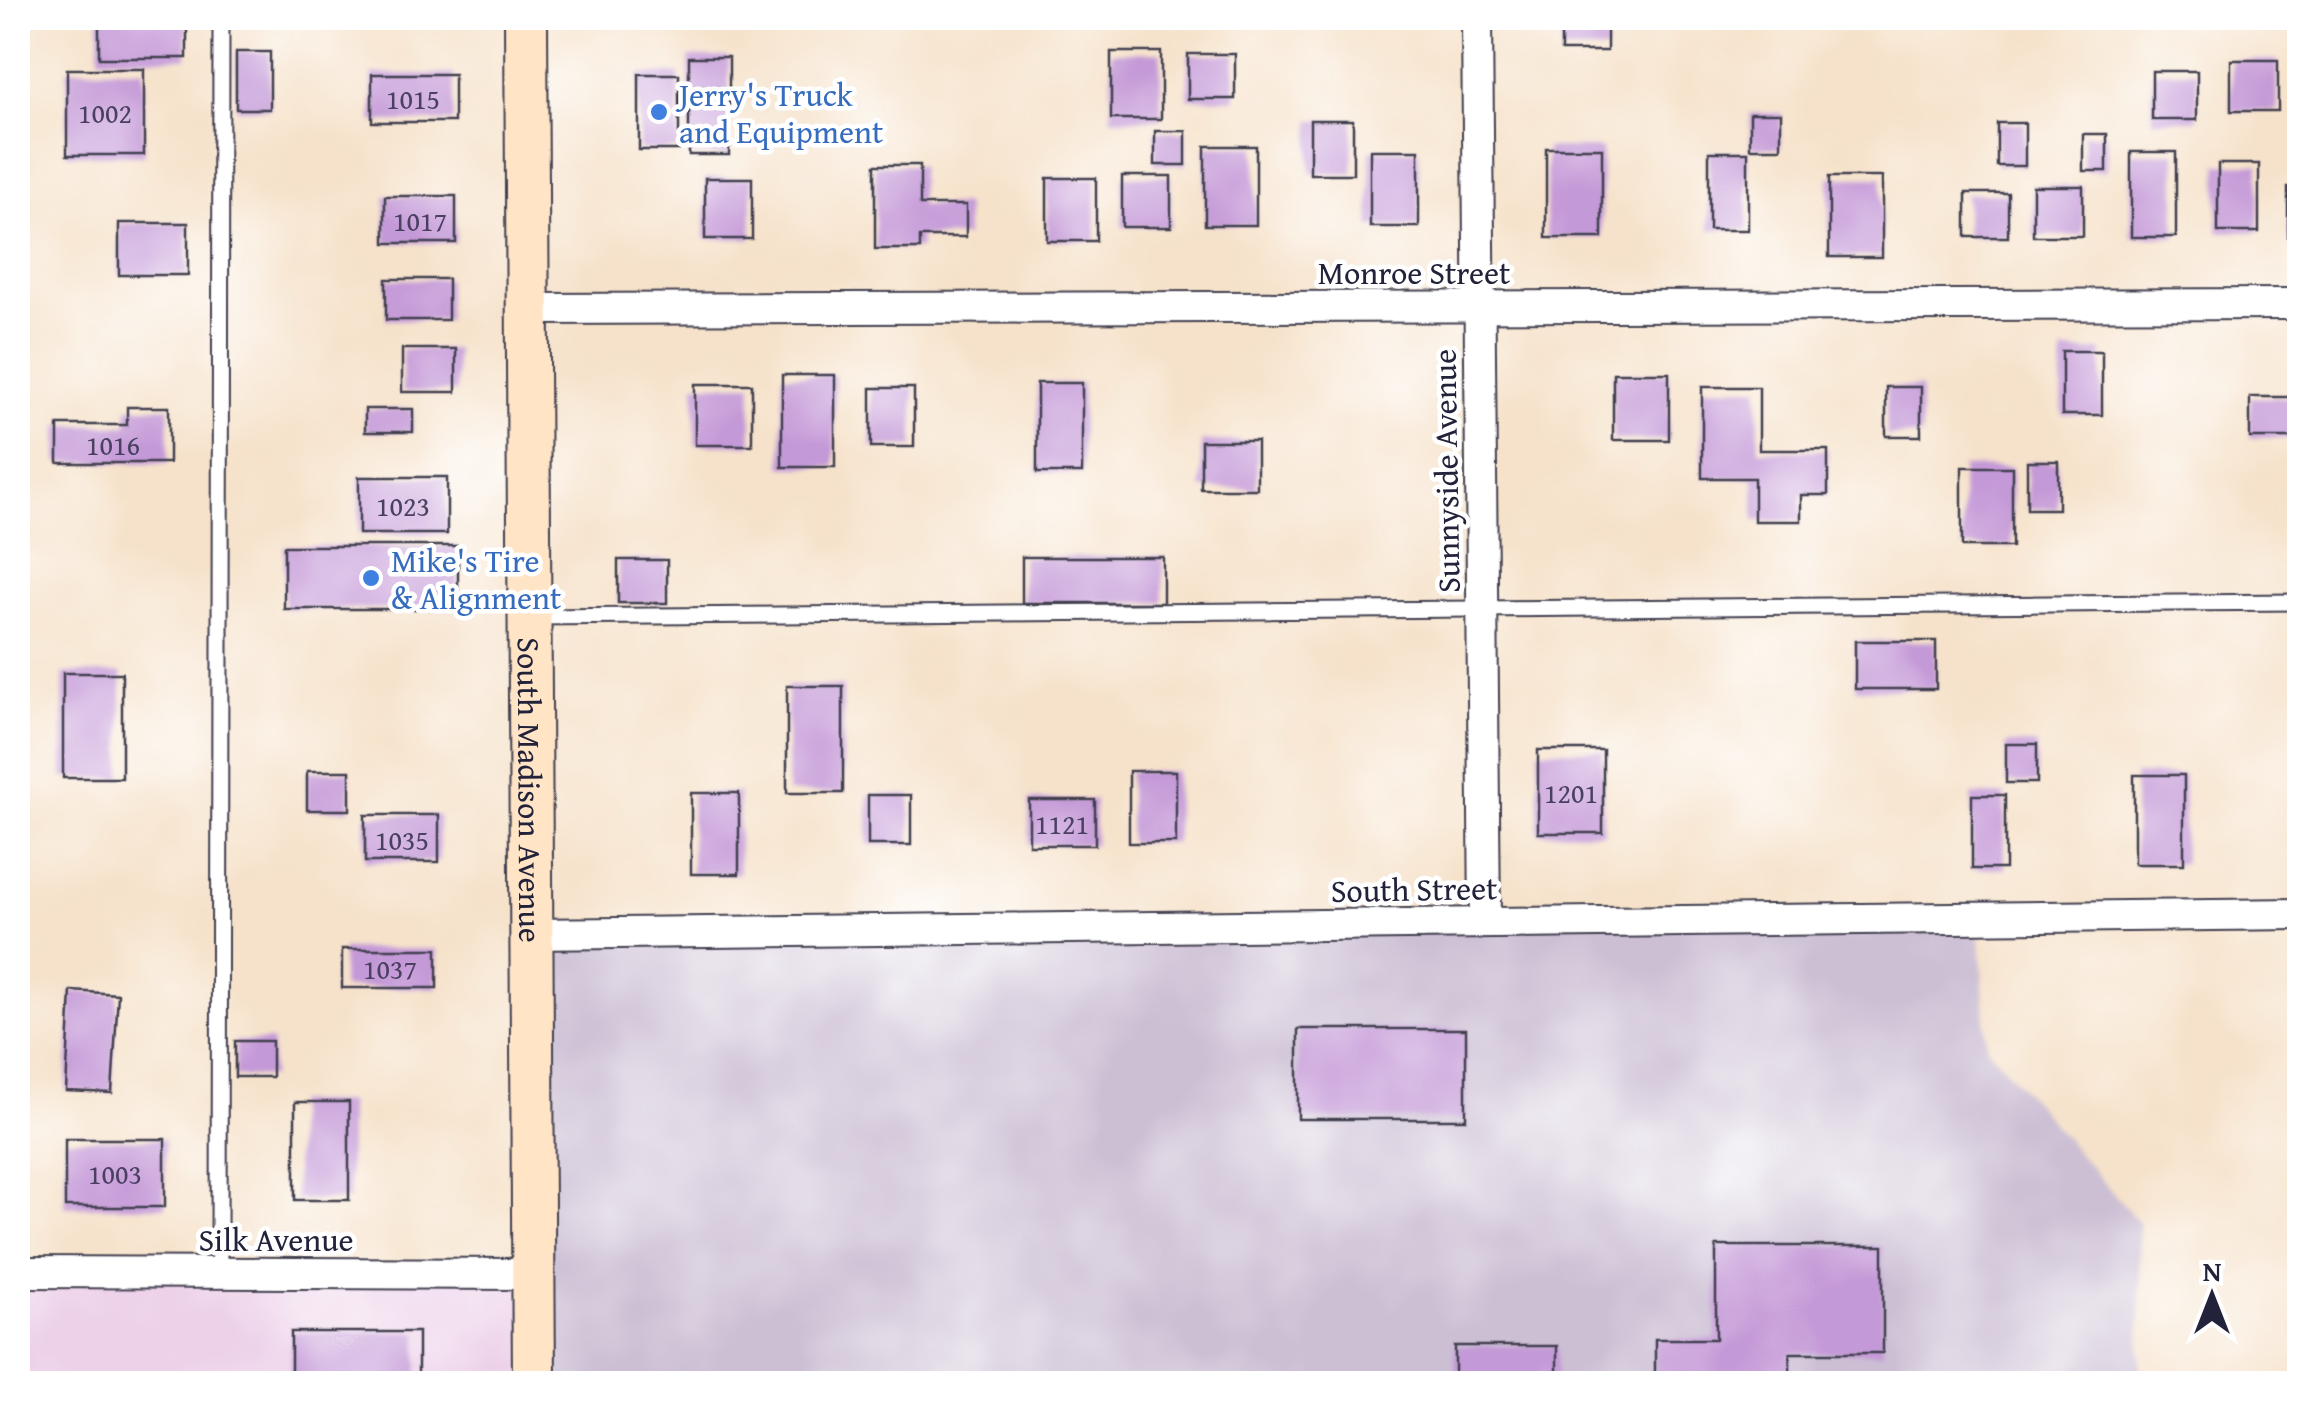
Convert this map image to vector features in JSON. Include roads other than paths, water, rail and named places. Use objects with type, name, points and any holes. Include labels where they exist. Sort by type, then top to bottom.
[{"type":"main road","name":"South Madison Avenue","points":[[526,18],[534,1384]]},
{"type":"street","name":"Sunnyside Avenue","points":[[1476,18],[1485,923]]},
{"type":"street","name":"Monroe Street","points":[[528,310],[2300,304]]},
{"type":"street","name":"South Street","points":[[530,934],[2300,914]]},
{"type":"street","name":"Silk Avenue","points":[[18,1272],[534,1274]]},
{"type":"lane","points":[[219,1275],[221,18]]},
{"type":"lane","points":[[529,618],[2300,602]]},
{"type":"place","name":"Jerry's Truck and Equipment","points":[[659,112]]},
{"type":"place","name":"Mike's Tire & Alignment","points":[[371,578]]}]
